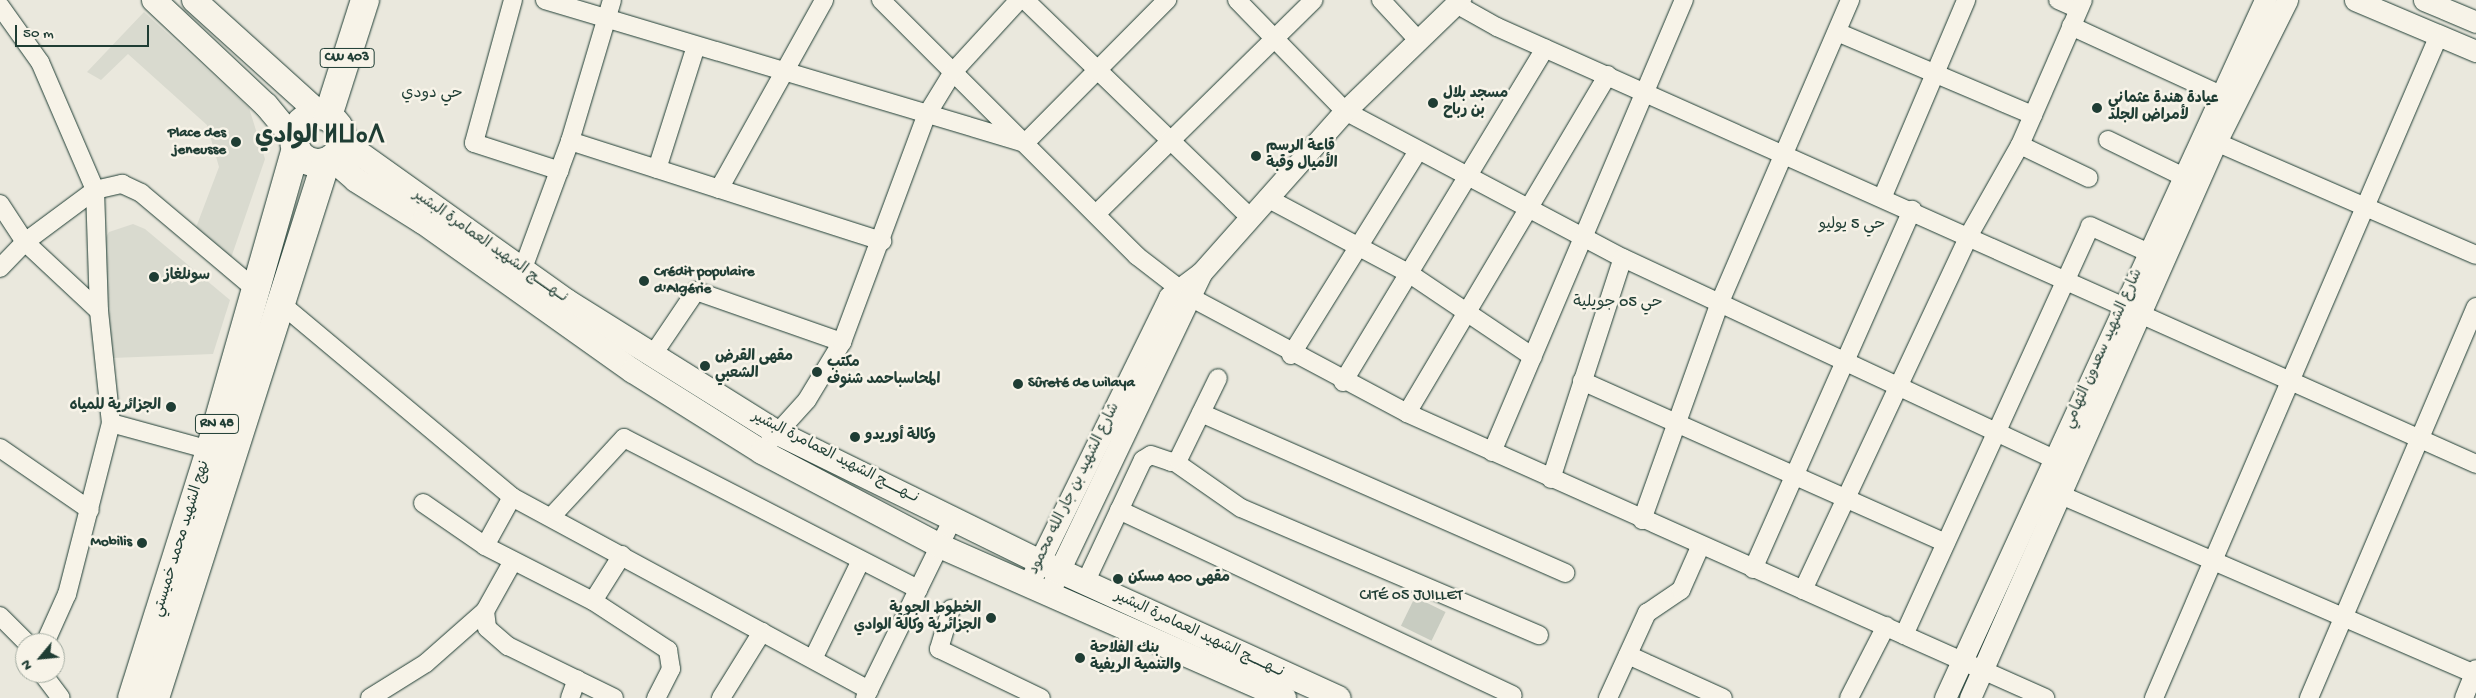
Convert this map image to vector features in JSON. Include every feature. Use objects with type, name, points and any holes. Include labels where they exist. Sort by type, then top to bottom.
[{"type":"main road","points":[[154,0],[266,105],[308,161],[333,154],[339,126],[324,115],[194,0]]},
{"type":"main road","name":"CW 403","points":[[324,115],[365,0]]},
{"type":"main road","points":[[295,144],[305,118],[324,115]]},
{"type":"main road","name":"نهج الشهيد محمد خميستي","points":[[155,698],[230,470],[267,296],[295,144]]},
{"type":"main road","name":"نهج الشهيد محمد خميستي","points":[[132,698],[210,450],[267,296],[333,154]]},
{"type":"main road","name":"نــهـــــج الشهيد العمامرة البشير","points":[[333,154],[522,271],[652,356],[776,432],[1049,566],[1338,698]]},
{"type":"main road","name":"نــهـــــج الشهيد العمامرة البشير","points":[[333,154],[356,180],[423,222],[633,371],[762,452],[940,546],[1039,588],[1284,698]]},
{"type":"street","points":[[513,0],[474,143],[560,171]]},
{"type":"street","points":[[545,0],[926,116],[1025,143]]},
{"type":"street","points":[[522,271],[570,141],[612,0]]},
{"type":"street","points":[[719,189],[824,0]]},
{"type":"street","points":[[881,0],[1096,214],[1183,293],[1291,355],[1407,413],[1700,547],[1886,626],[2045,698]]},
{"type":"street","points":[[762,452],[776,432],[807,400],[842,342],[882,241],[926,116],[953,72],[1020,0]]},
{"type":"street","points":[[1026,0],[1250,217]]},
{"type":"street","points":[[1025,143],[1167,0]]},
{"type":"street","points":[[1237,0],[1345,111],[1585,240],[2055,459]]},
{"type":"street","points":[[1096,214],[1314,0]]},
{"type":"street","points":[[1381,0],[1418,40]]},
{"type":"street","points":[[1492,452],[1585,240],[1684,0]]},
{"type":"street","points":[[1642,520],[1720,302],[1850,0]]},
{"type":"street","points":[[1883,196],[1966,0]]},
{"type":"street","points":[[1803,590],[1844,496],[1898,386],[1968,235],[2020,145],[2081,5],[2058,0]]},
{"type":"street","name":"شارع الشهيد سعدون التهامي","points":[[1970,698],[2061,496],[2130,310],[2147,252],[2265,0]]},
{"type":"street","name":"شارع الشهيد سعدون التهامي","points":[[1945,698],[2055,459],[2286,0]]},
{"type":"street","points":[[2355,0],[2476,51]]},
{"type":"street","points":[[2424,0],[2476,22]]},
{"type":"street","points":[[1183,293],[1345,111],[1458,2],[1545,48],[1883,196],[2130,310],[2292,380],[2476,464]]},
{"type":"street","points":[[0,6],[40,62],[95,190],[99,311],[111,423],[90,510],[66,594],[49,633]]},
{"type":"street","points":[[2071,26],[2220,94]]},
{"type":"street","points":[[1837,32],[2032,115]]},
{"type":"street","points":[[2154,698],[2292,380],[2438,35]]},
{"type":"street","points":[[657,169],[696,46]]},
{"type":"street","points":[[1343,382],[1545,48]]},
{"type":"street","points":[[1407,413],[1529,211],[1608,75]]},
{"type":"street","points":[[2108,140],[2182,176]]},
{"type":"street","points":[[570,141],[882,241]]},
{"type":"street","points":[[2216,142],[2476,255]]},
{"type":"street","points":[[2020,145],[2088,178]]},
{"type":"street","points":[[1291,355],[1418,151]]},
{"type":"street","points":[[0,268],[25,242],[95,190],[122,184],[141,193],[512,497],[552,516],[813,659],[867,694],[953,518]]},
{"type":"street","points":[[1266,198],[1410,274],[1533,357]]},
{"type":"street","points":[[0,204],[25,242],[99,311]]},
{"type":"street","points":[[1753,569],[1912,210]]},
{"type":"street","points":[[1904,635],[2090,226],[2147,252]]},
{"type":"street","points":[[1551,479],[1622,258]]},
{"type":"street","points":[[652,356],[696,291],[842,342]]},
{"type":"street","name":"شارع الشهيد بن جار الله محمود","points":[[1039,588],[1183,293]]},
{"type":"street","points":[[2309,698],[2345,618],[2476,307]]},
{"type":"street","points":[[1175,462],[1218,378]]},
{"type":"street","points":[[1582,381],[1946,543]]},
{"type":"street","points":[[1201,413],[1565,573]]},
{"type":"street","points":[[111,423],[210,450]]},
{"type":"street","points":[[552,516],[624,438],[860,562],[918,589]]},
{"type":"street","points":[[0,448],[90,510]]},
{"type":"street","points":[[1085,583],[1146,456],[1175,462],[1241,508],[1539,635]]},
{"type":"street","points":[[2061,496],[2475,672],[2464,698]]},
{"type":"street","points":[[485,546],[512,497]]},
{"type":"street","points":[[423,503],[485,546],[593,602],[668,650],[671,669],[656,698]]},
{"type":"street","points":[[1119,510],[1513,695]]},
{"type":"street","points":[[1608,698],[1650,609],[1681,590],[1700,547]]},
{"type":"street","points":[[593,602],[622,555]]},
{"type":"street","points":[[370,698],[426,664],[486,611],[513,561]]},
{"type":"street","points":[[813,659],[860,562]]},
{"type":"street","points":[[951,609],[939,649],[1032,696]]},
{"type":"street","points":[[486,611],[487,628],[498,639],[614,698]]},
{"type":"street","points":[[0,616],[17,633]]},
{"type":"street","points":[[1849,698],[1886,626]]},
{"type":"street","points":[[721,698],[762,632]]},
{"type":"street","points":[[1628,655],[1723,698]]},
{"type":"street","points":[[570,698],[577,679]]},
{"type":"street","points":[[50,683],[61,698]]},
{"type":"shaded area","name":"Place des jeneusse","points":[[144,12],[249,108],[265,159],[231,258],[195,230],[219,167],[207,125],[128,54],[101,80],[87,72]]},
{"type":"shaded area","name":"سونلغاز","points":[[133,224],[145,229],[230,300],[213,354],[112,358],[104,241],[109,232]]},
{"type":"shaded area","points":[[1415,597],[1446,612],[1432,641],[1401,626]]},
{"type":"place","name":"مسجد بلال بن رباح","points":[[1433,103]]},
{"type":"place","name":"عيادة هندة عثماني لأمراض الجلد","points":[[2097,108]]},
{"type":"place","name":"Place des jeneusse","points":[[236,142]]},
{"type":"place","name":"قاعة الرسم الأميال وقبة","points":[[1256,156]]},
{"type":"place","name":"سونلغاز","points":[[154,277]]},
{"type":"place","name":"Crédit populaire d'Algérie","points":[[644,281]]},
{"type":"place","name":"مقهى القرض الشعبي","points":[[705,366]]},
{"type":"place","name":"مكتب المحاسباحمد شنوف","points":[[817,372]]},
{"type":"place","name":"Sûreté de wilaya","points":[[1018,384]]},
{"type":"place","name":"الجزائرية للمياه","points":[[171,407]]},
{"type":"place","name":"وكالة أوريدو","points":[[855,437]]},
{"type":"place","name":"Mobilis","points":[[142,543]]},
{"type":"place","name":"مقهى 400 مسكن","points":[[1118,579]]},
{"type":"place","name":"الخطوط الجوية الجزائرية وكالة الوادي","points":[[991,618]]},
{"type":"place","name":"بنك الفلاحة والتنمية الريفية","points":[[1080,658]]},
{"type":"district","name":"حي دودي","points":[[432,95]]},
{"type":"district","name":"الوادي ⵍⵡⴰⴷ","points":[[320,138]]},
{"type":"district","name":"حي 5 يوليو","points":[[1852,226]]},
{"type":"district","name":"حي 05 جويلية","points":[[1618,304]]},
{"type":"district","name":"CITÉ 05 JUILLET","points":[[1411,597]]}]
